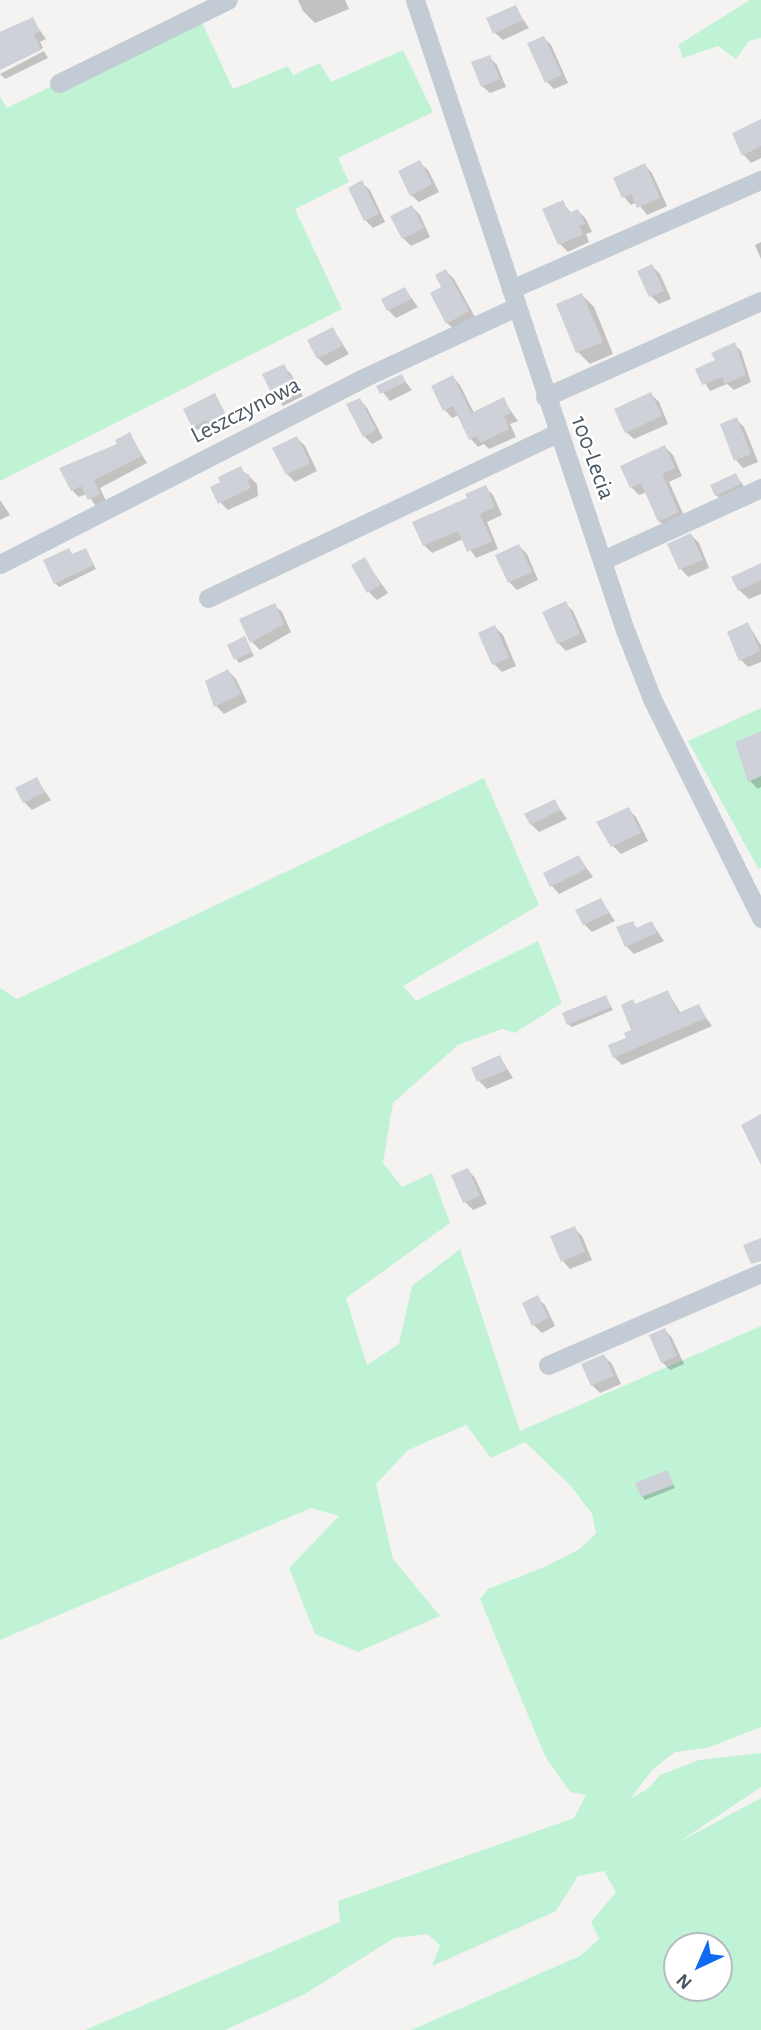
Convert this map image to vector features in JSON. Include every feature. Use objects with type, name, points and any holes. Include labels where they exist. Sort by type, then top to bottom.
[{"type":"street","points":[[59,83],[228,0]]},
{"type":"street","name":"100-Lecia","points":[[415,0],[545,397],[625,630],[652,699],[761,918]]},
{"type":"street","name":"Leszczynowa","points":[[0,564],[514,298],[761,180]]},
{"type":"street","points":[[545,397],[761,301]]},
{"type":"street","points":[[208,598],[557,433]]},
{"type":"street","points":[[603,560],[761,488]]},
{"type":"street","points":[[548,1366],[761,1273]]},
{"type":"green space","points":[[750,0],[761,0],[761,38],[749,41],[736,59],[718,46],[683,58],[678,45]]},
{"type":"green space","points":[[198,14],[233,89],[288,66],[293,75],[320,63],[331,82],[403,50],[433,112],[338,158],[349,182],[295,209],[342,309],[0,481],[0,96],[7,108]]},
{"type":"green space","points":[[761,708],[761,868],[758,868],[688,741]]},
{"type":"green space","points":[[484,778],[539,905],[403,986],[416,1001],[538,941],[562,1003],[515,1033],[502,1029],[458,1045],[393,1103],[383,1163],[402,1187],[432,1173],[450,1223],[346,1298],[367,1365],[399,1344],[412,1286],[460,1249],[520,1431],[761,1326],[761,1727],[707,1748],[675,1752],[653,1769],[630,1799],[649,1788],[660,1775],[699,1760],[761,1753],[761,1787],[679,1842],[761,1798],[761,2030],[411,2030],[580,1956],[599,1939],[591,1922],[616,1892],[604,1871],[578,1876],[556,1911],[432,1966],[440,1945],[427,1934],[394,1938],[305,1994],[225,2030],[85,2030],[340,1922],[338,1901],[574,1818],[586,1795],[570,1792],[545,1756],[480,1599],[488,1589],[544,1567],[580,1549],[596,1533],[592,1514],[571,1486],[525,1442],[491,1458],[466,1425],[408,1450],[376,1484],[393,1559],[440,1616],[358,1652],[315,1634],[289,1568],[339,1516],[311,1508],[0,1640],[0,988],[17,999]]},
{"type":"building","points":[[516,5],[523,20],[493,34],[486,18]]},
{"type":"building","points":[[33,17],[40,31],[34,34],[41,50],[0,70],[0,32]]},
{"type":"building","points":[[544,36],[562,75],[545,83],[527,43]]},
{"type":"building","points":[[490,55],[500,79],[481,87],[471,62]]},
{"type":"building","points":[[761,119],[761,146],[742,156],[732,133]]},
{"type":"building","points":[[420,160],[432,184],[410,196],[398,171]]},
{"type":"building","points":[[645,163],[660,198],[637,208],[631,194],[622,198],[613,178]]},
{"type":"building","points":[[362,180],[379,214],[364,221],[348,188]]},
{"type":"building","points":[[563,200],[569,213],[578,209],[585,224],[579,226],[583,234],[558,245],[542,209]]},
{"type":"building","points":[[412,205],[424,228],[402,239],[390,216]]},
{"type":"building","points":[[652,264],[664,291],[649,297],[637,271]]},
{"type":"building","points":[[446,269],[469,311],[446,324],[430,293],[441,287],[435,275]]},
{"type":"building","points":[[405,287],[411,299],[387,311],[381,299]]},
{"type":"building","points":[[582,293],[603,342],[576,353],[556,304]]},
{"type":"building","points":[[333,327],[342,346],[317,359],[307,340]]},
{"type":"building","points":[[735,342],[746,375],[725,384],[722,377],[702,385],[695,369],[715,360],[711,353]]},
{"type":"building","points":[[284,364],[296,388],[274,399],[262,374]]},
{"type":"building","points":[[402,374],[406,382],[380,394],[376,386]]},
{"type":"building","points":[[453,375],[471,413],[504,397],[511,413],[504,416],[509,429],[480,443],[477,436],[469,440],[453,406],[443,411],[431,386]]},
{"type":"building","points":[[651,392],[662,416],[625,433],[614,409]]},
{"type":"building","points":[[215,393],[226,415],[209,424],[207,420],[192,427],[183,409]]},
{"type":"building","points":[[360,398],[376,430],[363,437],[346,404]]},
{"type":"building","points":[[737,417],[751,454],[734,461],[720,424]]},
{"type":"building","points":[[130,432],[142,456],[94,480],[100,494],[88,500],[81,486],[71,491],[59,468],[117,444],[115,440]]},
{"type":"building","points":[[297,436],[310,463],[286,475],[272,448]]},
{"type":"building","points":[[665,445],[675,468],[662,474],[679,512],[658,522],[641,483],[630,488],[620,466]]},
{"type":"building","points":[[241,466],[244,473],[250,475],[248,481],[251,488],[218,504],[210,487],[220,482],[218,477]]},
{"type":"building","points":[[736,473],[741,484],[715,496],[710,485]]},
{"type":"building","points":[[486,485],[495,507],[480,514],[492,541],[467,552],[458,531],[423,546],[412,522],[467,498],[465,494]]},
{"type":"building","points":[[691,533],[703,560],[679,570],[667,544]]},
{"type":"building","points":[[519,544],[532,572],[508,583],[495,555]]},
{"type":"building","points":[[69,548],[72,554],[86,548],[94,565],[54,584],[43,560]]},
{"type":"building","points":[[365,557],[381,585],[367,593],[351,565]]},
{"type":"building","points":[[761,563],[761,580],[738,591],[731,577]]},
{"type":"building","points":[[566,601],[580,634],[557,644],[542,612]]},
{"type":"building","points":[[275,603],[284,624],[250,643],[239,619]]},
{"type":"building","points":[[748,622],[760,651],[739,661],[727,632]]},
{"type":"building","points":[[495,625],[509,658],[492,665],[478,633]]},
{"type":"building","points":[[245,636],[252,652],[234,660],[227,645]]},
{"type":"building","points":[[228,669],[241,694],[214,707],[205,681]]},
{"type":"building","points":[[761,731],[761,776],[748,782],[735,742]]},
{"type":"building","points":[[37,777],[45,792],[23,803],[15,788]]},
{"type":"building","points":[[555,799],[560,810],[530,825],[524,814]]},
{"type":"building","points":[[629,807],[641,833],[611,847],[596,822]]},
{"type":"building","points":[[579,855],[586,869],[550,887],[543,873]]},
{"type":"building","points":[[601,898],[609,913],[583,925],[575,910]]},
{"type":"building","points":[[633,921],[636,928],[652,921],[657,933],[625,947],[616,927]]},
{"type":"building","points":[[668,990],[678,1013],[699,1004],[706,1018],[613,1058],[608,1045],[626,1038],[624,1033],[631,1030],[621,1005],[633,999],[635,1004]]},
{"type":"building","points":[[606,995],[611,1007],[567,1025],[562,1013]]},
{"type":"building","points":[[500,1055],[507,1070],[477,1082],[471,1068]]},
{"type":"building","points":[[761,1114],[761,1165],[741,1125]]},
{"type":"building","points":[[468,1168],[480,1196],[463,1203],[451,1175]]},
{"type":"building","points":[[575,1226],[585,1252],[561,1262],[550,1236]]},
{"type":"building","points":[[761,1238],[761,1261],[751,1264],[743,1245]]},
{"type":"building","points":[[538,1295],[549,1318],[532,1326],[522,1303]]},
{"type":"building","points":[[665,1328],[677,1356],[661,1363],[649,1335]]},
{"type":"building","points":[[604,1354],[614,1376],[591,1386],[581,1364]]},
{"type":"building","points":[[668,1470],[673,1485],[641,1497],[635,1483]]}]
